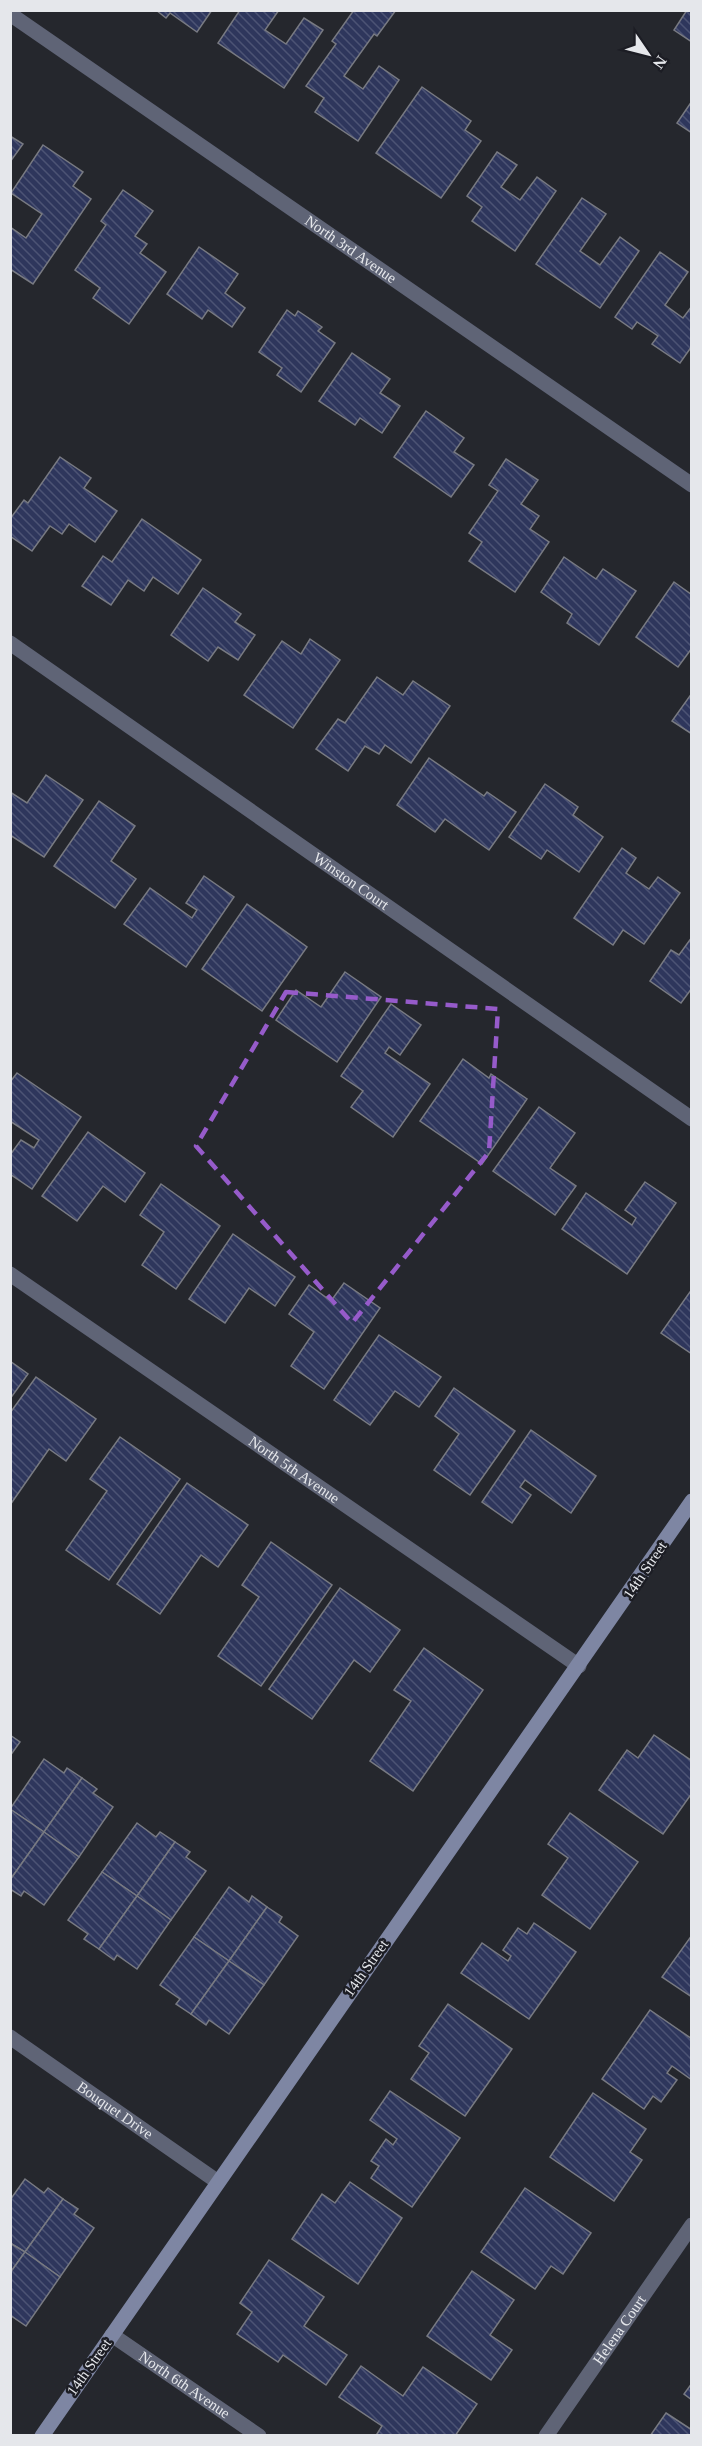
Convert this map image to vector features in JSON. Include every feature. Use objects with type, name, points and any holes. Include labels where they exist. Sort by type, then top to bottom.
[{"type":"street","name":"North 3rd Avenue","points":[[10,14],[692,485]]},
{"type":"street","name":"Winston Court","points":[[10,643],[692,1119]]},
{"type":"street","name":"North 5th Avenue","points":[[10,1274],[579,1666]]},
{"type":"street","name":"14th Street","points":[[42,2436],[692,1501]]},
{"type":"street","name":"Bouquet Drive","points":[[10,2037],[218,2182]]},
{"type":"street","name":"Helena Court","points":[[546,2436],[692,2225]]},
{"type":"street","name":"North 6th Avenue","points":[[112,2335],[259,2436]]},
{"type":"highlighted area","points":[[286,992],[498,1009],[489,1152],[352,1323],[196,1146]]},
{"type":"building","points":[[156,10],[212,10],[197,32],[170,13],[166,18]]},
{"type":"building","points":[[240,10],[279,10],[265,30],[286,44],[304,18],[323,30],[284,88],[218,43]]},
{"type":"building","points":[[354,10],[396,10],[377,36],[374,34],[344,76],[363,89],[379,66],[399,80],[358,141],[315,112],[324,98],[306,86],[336,44],[332,41]]},
{"type":"building","points":[[687,10],[692,10],[692,42],[674,30]]},
{"type":"building","points":[[422,87],[471,121],[465,130],[481,141],[441,198],[376,153]]},
{"type":"building","points":[[692,101],[692,133],[677,123]]},
{"type":"building","points":[[10,136],[23,144],[10,162]]},
{"type":"building","points":[[43,145],[83,172],[73,186],[91,199],[33,284],[10,269],[10,227],[26,238],[42,214],[11,193]]},
{"type":"building","points":[[497,152],[517,165],[501,187],[520,200],[537,177],[556,191],[515,251],[472,221],[482,207],[467,196]]},
{"type":"building","points":[[123,190],[153,211],[135,236],[147,244],[140,253],[166,272],[129,324],[93,298],[100,288],[75,270],[106,225],[101,221]]},
{"type":"building","points":[[582,198],[606,214],[580,251],[600,265],[620,237],[639,251],[600,308],[536,264]]},
{"type":"building","points":[[199,247],[238,274],[225,293],[245,308],[232,327],[208,310],[202,319],[167,294]]},
{"type":"building","points":[[660,252],[688,272],[665,305],[683,318],[692,306],[692,346],[680,363],[652,344],[658,336],[637,322],[632,329],[615,317]]},
{"type":"building","points":[[287,310],[295,316],[298,311],[322,327],[318,331],[335,343],[301,392],[277,375],[282,368],[259,352]]},
{"type":"building","points":[[352,353],[390,379],[380,393],[400,406],[382,433],[360,418],[355,425],[319,401]]},
{"type":"building","points":[[426,411],[464,438],[454,452],[474,465],[451,497],[394,457]]},
{"type":"building","points":[[60,457],[91,478],[84,488],[117,511],[95,542],[69,524],[62,534],[50,526],[32,551],[10,536],[10,519],[24,500],[28,503]]},
{"type":"building","points":[[506,459],[538,480],[521,504],[539,516],[530,529],[549,542],[515,592],[469,561],[482,542],[469,533],[498,491],[489,485]]},
{"type":"building","points":[[142,519],[201,560],[178,594],[153,577],[144,591],[128,580],[111,605],[82,586],[103,556],[112,562]]},
{"type":"building","points":[[564,557],[596,579],[603,569],[636,591],[599,645],[567,623],[572,614],[541,592]]},
{"type":"building","points":[[674,582],[692,595],[692,648],[678,667],[636,637]]},
{"type":"building","points":[[203,588],[241,614],[235,622],[255,635],[238,660],[218,647],[208,661],[171,635]]},
{"type":"building","points":[[310,639],[340,660],[293,728],[244,695],[282,641],[301,654]]},
{"type":"building","points":[[377,677],[403,695],[413,681],[450,706],[411,763],[385,745],[379,754],[365,746],[348,771],[316,749],[338,719],[345,723]]},
{"type":"building","points":[[692,693],[692,734],[672,721]]},
{"type":"building","points":[[429,758],[484,796],[487,792],[516,812],[489,850],[445,819],[435,832],[397,805]]},
{"type":"building","points":[[46,775],[83,800],[44,857],[10,835],[10,792],[27,803]]},
{"type":"building","points":[[545,784],[578,807],[573,815],[603,837],[579,872],[547,850],[541,859],[509,837]]},
{"type":"building","points":[[99,801],[135,826],[111,861],[136,879],[115,908],[54,866]]},
{"type":"building","points":[[622,848],[636,858],[626,873],[649,889],[658,877],[680,893],[644,944],[623,930],[613,945],[574,918]]},
{"type":"building","points":[[204,876],[234,897],[186,967],[124,924],[150,888],[192,918],[197,910],[186,903]]},
{"type":"building","points":[[247,904],[307,947],[262,1011],[202,969]]},
{"type":"building","points":[[692,937],[692,988],[681,1003],[650,981],[671,950],[679,955]]},
{"type":"building","points":[[345,972],[381,997],[337,1062],[276,1020],[296,990],[321,1007]]},
{"type":"building","points":[[391,1004],[421,1025],[400,1055],[389,1047],[385,1053],[430,1084],[393,1137],[351,1107],[363,1091],[341,1076]]},
{"type":"building","points":[[463,1059],[489,1078],[491,1074],[527,1099],[482,1164],[420,1121]]},
{"type":"building","points":[[17,1073],[81,1117],[32,1189],[10,1174],[10,1155],[21,1140],[34,1148],[39,1140],[10,1121],[10,1082]]},
{"type":"building","points":[[539,1107],[575,1133],[550,1168],[576,1186],[555,1215],[493,1171]]},
{"type":"building","points":[[88,1132],[145,1173],[125,1202],[103,1186],[77,1221],[42,1196]]},
{"type":"building","points":[[645,1182],[676,1203],[627,1274],[562,1229],[586,1193],[632,1225],[636,1218],[625,1210]]},
{"type":"building","points":[[161,1184],[220,1226],[176,1289],[142,1265],[164,1232],[140,1215]]},
{"type":"building","points":[[233,1234],[295,1277],[275,1306],[249,1288],[225,1323],[189,1299]]},
{"type":"building","points":[[344,1283],[380,1308],[324,1389],[291,1366],[314,1332],[289,1314],[309,1285],[331,1301]]},
{"type":"building","points":[[692,1289],[692,1354],[661,1333]]},
{"type":"building","points":[[379,1335],[441,1377],[419,1407],[395,1391],[370,1425],[334,1400]]},
{"type":"building","points":[[10,1361],[28,1374],[10,1399]]},
{"type":"building","points":[[36,1377],[96,1419],[66,1461],[49,1449],[10,1505],[10,1413]]},
{"type":"building","points":[[454,1388],[515,1431],[470,1495],[434,1470],[459,1434],[435,1416]]},
{"type":"building","points":[[531,1430],[596,1476],[571,1513],[525,1480],[520,1487],[531,1495],[512,1523],[482,1502]]},
{"type":"building","points":[[120,1437],[180,1479],[109,1580],[66,1550],[107,1491],[90,1479]]},
{"type":"building","points":[[187,1483],[248,1525],[218,1567],[201,1555],[160,1614],[117,1584]]},
{"type":"building","points":[[271,1542],[332,1585],[261,1686],[218,1656],[259,1597],[242,1585]]},
{"type":"building","points":[[340,1588],[400,1630],[370,1672],[354,1660],[312,1719],[269,1689]]},
{"type":"building","points":[[424,1648],[483,1690],[413,1791],[370,1761],[411,1701],[394,1690]]},
{"type":"building","points":[[10,1735],[20,1742],[10,1756]]},
{"type":"building","points":[[654,1735],[692,1761],[692,1793],[663,1834],[599,1790],[627,1750],[638,1758]]},
{"type":"building","points":[[44,1759],[64,1773],[67,1768],[82,1778],[44,1832],[10,1809]]},
{"type":"building","points":[[82,1778],[97,1789],[93,1793],[113,1807],[79,1857],[44,1832]]},
{"type":"building","points":[[10,1809],[44,1832],[10,1880]]},
{"type":"building","points":[[570,1813],[638,1862],[590,1929],[542,1895],[568,1858],[548,1844]]},
{"type":"building","points":[[137,1823],[156,1837],[160,1832],[175,1842],[137,1896],[102,1872]]},
{"type":"building","points":[[44,1832],[79,1857],[44,1905],[24,1891],[21,1896],[10,1889],[10,1880]]},
{"type":"building","points":[[175,1842],[190,1852],[186,1857],[206,1871],[171,1920],[137,1896]]},
{"type":"building","points":[[102,1872],[137,1896],[99,1949],[84,1939],[88,1934],[68,1920]]},
{"type":"building","points":[[229,1887],[249,1902],[252,1896],[267,1907],[229,1961],[194,1937]]},
{"type":"building","points":[[137,1896],[171,1920],[137,1969],[117,1955],[114,1960],[99,1949]]},
{"type":"building","points":[[267,1907],[282,1917],[279,1922],[298,1936],[264,1985],[229,1961]]},
{"type":"building","points":[[534,1923],[576,1952],[529,2019],[461,1973],[482,1943],[508,1961],[511,1956],[503,1950],[518,1928],[527,1934]]},
{"type":"building","points":[[692,1935],[692,1997],[662,1977]]},
{"type":"building","points":[[194,1937],[229,1961],[191,2014],[176,2004],[180,1999],[160,1985]]},
{"type":"building","points":[[229,1961],[264,1985],[229,2034],[209,2020],[206,2025],[191,2014]]},
{"type":"building","points":[[448,2004],[512,2049],[465,2116],[411,2079],[429,2053],[419,2046]]},
{"type":"building","points":[[650,2010],[692,2039],[692,2080],[672,2066],[667,2073],[677,2080],[661,2102],[653,2096],[644,2109],[602,2079]]},
{"type":"building","points":[[390,2091],[460,2138],[412,2207],[371,2178],[379,2166],[371,2161],[386,2139],[393,2145],[397,2139],[370,2120]]},
{"type":"building","points":[[593,2093],[646,2129],[630,2152],[642,2160],[614,2201],[550,2157]]},
{"type":"building","points":[[25,2179],[44,2193],[48,2188],[63,2199],[25,2252],[10,2243],[10,2200]]},
{"type":"building","points":[[350,2182],[402,2218],[358,2284],[292,2239],[322,2194],[335,2203]]},
{"type":"building","points":[[525,2188],[591,2233],[563,2274],[551,2266],[535,2289],[481,2252]]},
{"type":"building","points":[[63,2199],[78,2209],[74,2214],[94,2228],[60,2277],[25,2252]]},
{"type":"building","points":[[10,2243],[25,2252],[10,2273]]},
{"type":"building","points":[[25,2252],[60,2277],[26,2326],[10,2315],[10,2273]]},
{"type":"building","points":[[269,2260],[324,2297],[304,2326],[347,2355],[326,2385],[283,2355],[278,2362],[237,2334],[252,2312],[240,2303]]},
{"type":"building","points":[[472,2271],[514,2300],[490,2335],[512,2350],[491,2380],[427,2336]]},
{"type":"building","points":[[361,2366],[403,2396],[423,2367],[477,2404],[455,2436],[379,2436],[377,2434],[382,2426],[339,2397]]},
{"type":"building","points":[[692,2383],[692,2400],[684,2394]]},
{"type":"building","points":[[666,2413],[692,2430],[692,2436],[650,2436]]}]
